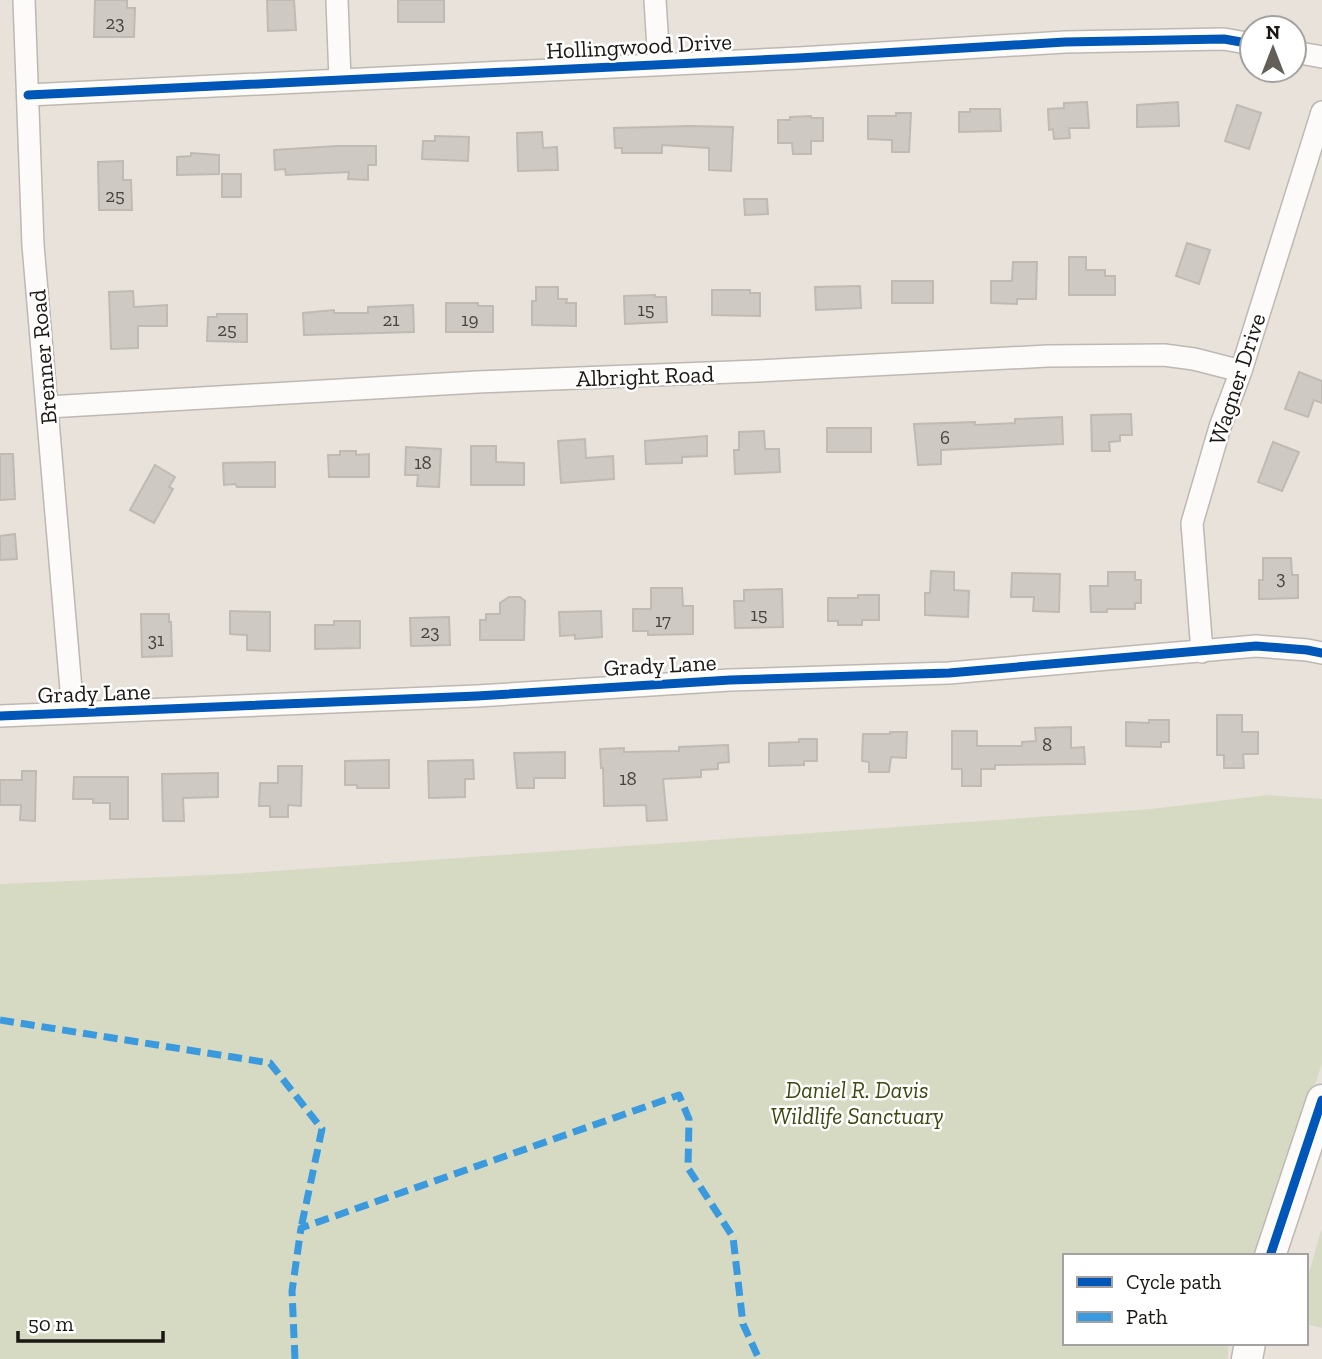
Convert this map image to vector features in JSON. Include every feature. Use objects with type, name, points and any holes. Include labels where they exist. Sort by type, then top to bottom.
[{"type":"main road","points":[[1271,1254],[1322,1100]]},
{"type":"street","name":"Brenner Road","points":[[24,0],[33,245],[73,713]]},
{"type":"street","points":[[337,0],[340,80]]},
{"type":"street","points":[[655,0],[659,64]]},
{"type":"street","name":"Hollingwood Drive","points":[[28,95],[1065,42],[1224,39],[1238,42]]},
{"type":"street","name":"Wagner Drive","points":[[1202,652],[1192,523],[1220,427],[1241,371],[1322,112]]},
{"type":"street","name":"Albright Road","points":[[48,407],[477,382],[1048,356],[1164,355],[1194,359],[1241,371]]},
{"type":"street","name":"Grady Lane","points":[[0,716],[477,696],[730,680],[949,673],[1256,646],[1322,653]]},
{"type":"green space","name":"Daniel R. Davis Wildlife Sanctuary","points":[[1268,795],[1322,799],[1322,1063],[1260,1254],[1063,1254],[1063,1345],[1228,1345],[1228,1359],[0,1359],[0,884],[231,874],[1151,809]]},
{"type":"green space","points":[[1322,1228],[1322,1328],[1308,1324],[1308,1276]]},
{"type":"building","points":[[95,0],[127,0],[127,8],[135,8],[134,37],[94,37]]},
{"type":"building","points":[[267,0],[294,0],[296,30],[268,31]]},
{"type":"building","points":[[398,0],[444,0],[444,22],[398,22]]},
{"type":"building","points":[[1087,102],[1089,128],[1069,128],[1070,138],[1054,139],[1053,129],[1049,130],[1048,109],[1064,108],[1064,103]]},
{"type":"building","points":[[1178,102],[1179,126],[1137,127],[1137,105]]},
{"type":"building","points":[[1237,105],[1261,113],[1249,149],[1225,141]]},
{"type":"building","points":[[970,109],[1000,109],[1001,131],[959,132],[959,112],[970,112]]},
{"type":"building","points":[[896,113],[911,113],[909,152],[892,152],[892,140],[868,139],[868,116],[896,116]]},
{"type":"building","points":[[811,116],[823,118],[823,141],[811,141],[811,154],[793,154],[792,143],[778,143],[778,120]]},
{"type":"building","points":[[733,127],[731,171],[709,170],[709,148],[662,145],[662,153],[622,153],[622,148],[615,148],[614,128]]},
{"type":"building","points":[[542,132],[543,148],[557,147],[558,170],[518,171],[517,133]]},
{"type":"building","points":[[435,136],[469,137],[468,161],[422,159],[423,141],[435,141]]},
{"type":"building","points":[[376,146],[376,165],[368,165],[368,180],[348,179],[349,172],[286,175],[285,169],[275,170],[274,150]]},
{"type":"building","points":[[191,153],[219,155],[219,174],[177,175],[177,157],[191,156]]},
{"type":"building","points":[[123,161],[123,180],[131,180],[132,210],[99,210],[98,162]]},
{"type":"building","points":[[222,174],[241,174],[241,197],[222,197]]},
{"type":"building","points":[[744,199],[767,199],[768,214],[745,215]]},
{"type":"building","points":[[1187,243],[1210,250],[1199,284],[1176,276]]},
{"type":"building","points":[[1069,257],[1086,257],[1086,270],[1105,270],[1105,276],[1115,276],[1115,295],[1069,295]]},
{"type":"building","points":[[1013,262],[1037,262],[1036,299],[1017,299],[1017,304],[991,303],[991,281],[1012,281]]},
{"type":"building","points":[[892,281],[933,281],[933,303],[892,303]]},
{"type":"building","points":[[860,286],[861,308],[816,310],[815,287]]},
{"type":"building","points":[[536,287],[558,287],[558,299],[567,299],[566,303],[576,303],[576,326],[532,325],[532,301],[536,301]]},
{"type":"building","points":[[712,290],[750,290],[750,293],[760,293],[760,316],[712,315]]},
{"type":"building","points":[[133,291],[134,307],[167,305],[167,326],[138,326],[138,348],[111,349],[109,292]]},
{"type":"building","points":[[624,296],[666,297],[667,322],[625,324]]},
{"type":"building","points":[[446,303],[493,306],[493,332],[446,332]]},
{"type":"building","points":[[413,305],[414,332],[304,335],[303,313],[334,310],[334,313],[368,313],[368,307]]},
{"type":"building","points":[[217,314],[247,314],[247,342],[207,341],[208,317],[217,317]]},
{"type":"building","points":[[1299,372],[1322,381],[1322,403],[1314,400],[1308,417],[1285,409]]},
{"type":"building","points":[[1131,414],[1132,435],[1120,435],[1120,441],[1109,442],[1110,451],[1092,451],[1091,415]]},
{"type":"building","points":[[1062,417],[1063,444],[941,450],[941,464],[918,465],[914,424],[975,422],[975,425],[1015,423],[1015,419]]},
{"type":"building","points":[[827,428],[871,428],[871,452],[827,452]]},
{"type":"building","points":[[764,431],[765,449],[779,449],[780,472],[735,474],[734,450],[739,450],[739,432]]},
{"type":"building","points":[[707,436],[707,456],[682,457],[682,463],[646,464],[645,441]]},
{"type":"building","points":[[585,439],[586,458],[613,456],[614,479],[561,483],[558,441]]},
{"type":"building","points":[[1273,442],[1299,452],[1282,491],[1258,482]]},
{"type":"building","points":[[471,446],[496,446],[496,462],[524,463],[524,485],[471,485]]},
{"type":"building","points":[[406,447],[441,449],[439,487],[417,486],[418,475],[405,475]]},
{"type":"building","points":[[340,451],[356,451],[356,455],[369,454],[369,477],[329,477],[328,455],[340,455]]},
{"type":"building","points":[[0,454],[13,454],[15,499],[0,500]]},
{"type":"building","points":[[275,462],[275,487],[224,485],[223,463]]},
{"type":"building","points":[[155,465],[175,477],[169,487],[173,489],[154,523],[130,510]]},
{"type":"building","points":[[15,534],[17,559],[0,560],[0,536]]},
{"type":"building","points":[[1263,558],[1291,558],[1292,575],[1298,575],[1298,598],[1259,599],[1259,580],[1263,580]]},
{"type":"building","points":[[931,571],[954,572],[954,590],[969,591],[968,617],[925,615],[925,593],[930,593]]},
{"type":"building","points":[[1108,572],[1135,572],[1135,580],[1141,580],[1141,603],[1135,603],[1135,609],[1091,612],[1090,586],[1108,586]]},
{"type":"building","points":[[1012,573],[1060,574],[1059,612],[1033,611],[1034,597],[1011,597]]},
{"type":"building","points":[[651,588],[682,588],[683,606],[693,606],[693,634],[648,635],[648,631],[633,631],[633,609],[651,609]]},
{"type":"building","points":[[782,589],[783,627],[735,628],[734,601],[744,601],[744,590]]},
{"type":"building","points":[[858,595],[879,595],[879,620],[862,620],[862,625],[838,625],[838,621],[828,621],[828,598],[858,598]]},
{"type":"building","points":[[509,597],[520,597],[525,601],[524,640],[480,640],[480,620],[486,620],[486,614],[500,614],[500,603]]},
{"type":"building","points":[[230,611],[270,612],[270,651],[247,650],[247,635],[230,634]]},
{"type":"building","points":[[601,611],[602,637],[575,639],[575,635],[560,636],[559,612]]},
{"type":"building","points":[[141,614],[169,614],[172,656],[142,657]]},
{"type":"building","points":[[449,617],[450,645],[411,646],[410,618]]},
{"type":"building","points":[[334,621],[360,621],[360,648],[315,649],[315,625],[334,625]]},
{"type":"building","points":[[1217,715],[1242,715],[1242,732],[1258,732],[1258,754],[1243,754],[1244,768],[1224,768],[1224,755],[1217,755]]},
{"type":"building","points":[[1149,720],[1169,720],[1169,742],[1161,742],[1161,747],[1126,746],[1126,722],[1149,723]]},
{"type":"building","points":[[1071,727],[1071,748],[1084,747],[1085,764],[995,765],[995,769],[981,769],[981,786],[962,786],[962,769],[952,769],[952,731],[977,731],[977,746],[1022,746],[1022,742],[1036,741],[1035,728]]},
{"type":"building","points":[[907,732],[906,758],[891,757],[889,772],[869,772],[869,762],[862,761],[863,734]]},
{"type":"building","points":[[799,739],[817,739],[817,761],[804,761],[804,765],[769,766],[769,743],[799,742]]},
{"type":"building","points":[[728,745],[729,762],[718,763],[718,769],[701,770],[701,777],[663,779],[667,820],[647,821],[646,805],[604,806],[600,749],[624,748],[624,752],[679,751],[679,747]]},
{"type":"building","points":[[565,752],[565,778],[534,778],[534,788],[517,788],[514,753]]},
{"type":"building","points":[[389,760],[389,788],[357,788],[357,785],[345,785],[345,761]]},
{"type":"building","points":[[473,760],[474,779],[465,779],[465,797],[429,798],[428,761]]},
{"type":"building","points":[[278,766],[302,766],[301,806],[288,805],[288,817],[270,817],[270,806],[259,806],[260,783],[278,783]]},
{"type":"building","points":[[22,771],[36,771],[35,821],[20,820],[21,805],[0,805],[0,780],[22,780]]},
{"type":"building","points":[[218,773],[218,797],[183,798],[184,821],[163,821],[162,774]]},
{"type":"building","points":[[74,777],[128,777],[128,819],[110,819],[110,803],[93,803],[93,799],[73,799]]},
{"type":"marked path","points":[[0,1020],[270,1063],[322,1129],[301,1228]]},
{"type":"marked path","points":[[295,1359],[292,1291],[301,1228],[679,1095],[689,1119],[688,1168],[733,1237],[743,1324],[759,1359]]},
{"type":"cycle path","points":[[28,95],[799,58],[1065,42],[1224,39],[1238,42]]},
{"type":"cycle path","points":[[0,716],[477,696],[730,680],[949,673],[1256,646],[1322,653]]},
{"type":"cycle path","points":[[1271,1254],[1322,1100]]}]
